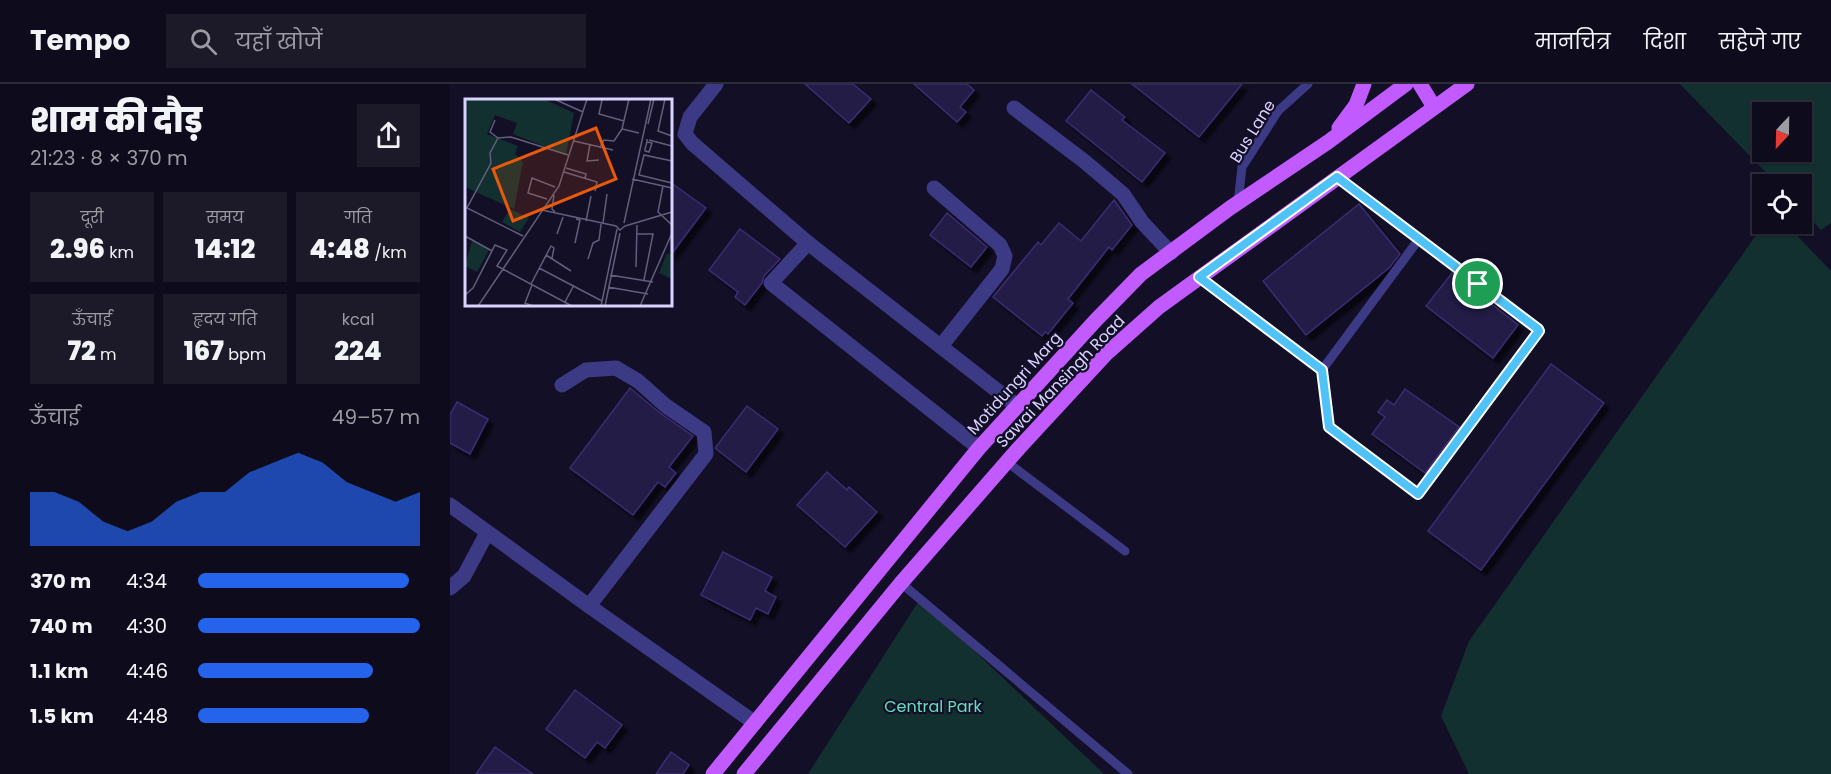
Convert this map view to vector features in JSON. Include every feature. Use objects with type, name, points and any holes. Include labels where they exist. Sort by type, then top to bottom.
[{"type":"main road","points":[[1328,142],[1356,105],[1364,84]]},
{"type":"main road","name":"Motidungri Marg","points":[[713,774],[980,448],[1096,320],[1142,274],[1406,84]]},
{"type":"main road","points":[[1420,84],[1434,108]]},
{"type":"main road","name":"Sawai Mansingh Road","points":[[744,774],[901,583],[1106,354],[1159,307],[1337,177],[1382,147],[1462,85]]},
{"type":"street","points":[[716,84],[690,117],[685,134],[692,142],[808,243],[1017,406]]},
{"type":"street","points":[[1014,108],[1124,194],[1142,222],[1171,253]]},
{"type":"street","points":[[934,188],[1000,245],[1005,256],[1002,268],[941,346]]},
{"type":"street","points":[[808,243],[771,283],[980,448]]},
{"type":"street","points":[[562,385],[586,369],[616,368],[638,381],[666,406],[704,432],[705,454],[589,606]]},
{"type":"street","points":[[450,505],[755,723]]},
{"type":"street","points":[[450,588],[464,576],[487,533]]},
{"type":"lane","name":"Bus Lane","points":[[1238,203],[1242,167],[1278,111],[1308,84]]},
{"type":"lane","points":[[1337,177],[1419,239],[1538,329],[1539,331],[1418,494],[1329,427],[1322,370],[1419,239]]},
{"type":"lane","points":[[1199,277],[1322,370]]},
{"type":"lane","points":[[1007,462],[1125,551]]},
{"type":"lane","points":[[901,583],[1128,774]]},
{"type":"green space","points":[[1680,84],[1831,84],[1831,223],[1821,230],[1812,221],[1812,174],[1767,174],[1756,162],[1812,162],[1812,102],[1752,102],[1752,158]]},
{"type":"green space","points":[[1757,234],[1796,234],[1831,271],[1831,774],[1469,774],[1441,716],[1469,641]]},
{"type":"green space","name":"Central Park","points":[[920,599],[1104,774],[808,774]]},
{"type":"building","points":[[805,84],[853,84],[871,99],[849,123]]},
{"type":"building","points":[[914,84],[967,84],[974,90],[960,107],[966,112],[957,122]]},
{"type":"building","points":[[1132,84],[1242,84],[1199,137]]},
{"type":"building","points":[[1091,90],[1125,117],[1122,120],[1165,153],[1142,182],[1066,121]]},
{"type":"building","points":[[672,183],[706,208],[672,253]]},
{"type":"building","points":[[1114,200],[1132,225],[1112,250],[1109,247],[1068,299],[1073,303],[1048,334],[1045,332],[1042,336],[993,297],[1038,242],[1041,245],[1059,223],[1081,241]]},
{"type":"building","points":[[1359,204],[1400,254],[1389,268],[1306,335],[1263,281]]},
{"type":"building","points":[[947,213],[987,247],[971,267],[930,235]]},
{"type":"building","points":[[740,229],[780,259],[764,276],[762,283],[745,305],[735,297],[738,292],[709,270]]},
{"type":"building","points":[[1452,273],[1518,325],[1493,358],[1426,306]]},
{"type":"building","points":[[1551,364],[1604,403],[1481,570],[1428,531]]},
{"type":"building","points":[[630,388],[693,436],[669,467],[676,473],[665,487],[658,482],[633,515],[570,468]]},
{"type":"building","points":[[1405,389],[1459,427],[1425,473],[1372,434],[1385,417],[1378,412],[1387,400],[1394,405]]},
{"type":"building","points":[[457,402],[488,419],[470,454],[450,443],[450,415]]},
{"type":"building","points":[[747,406],[778,429],[746,472],[715,448]]},
{"type":"building","points":[[827,472],[847,490],[849,487],[877,512],[845,547],[797,505]]},
{"type":"building","points":[[723,552],[772,577],[765,591],[776,597],[768,614],[756,608],[750,620],[701,595]]},
{"type":"building","points":[[575,690],[622,725],[605,748],[597,742],[585,758],[546,729]]},
{"type":"building","points":[[495,747],[533,774],[476,774]]},
{"type":"building","points":[[671,752],[689,765],[683,774],[656,774]]},
{"type":"route","points":[[1337,177],[1478,284],[1539,331],[1418,494],[1329,427],[1322,370],[1199,277],[1337,177]]}]
